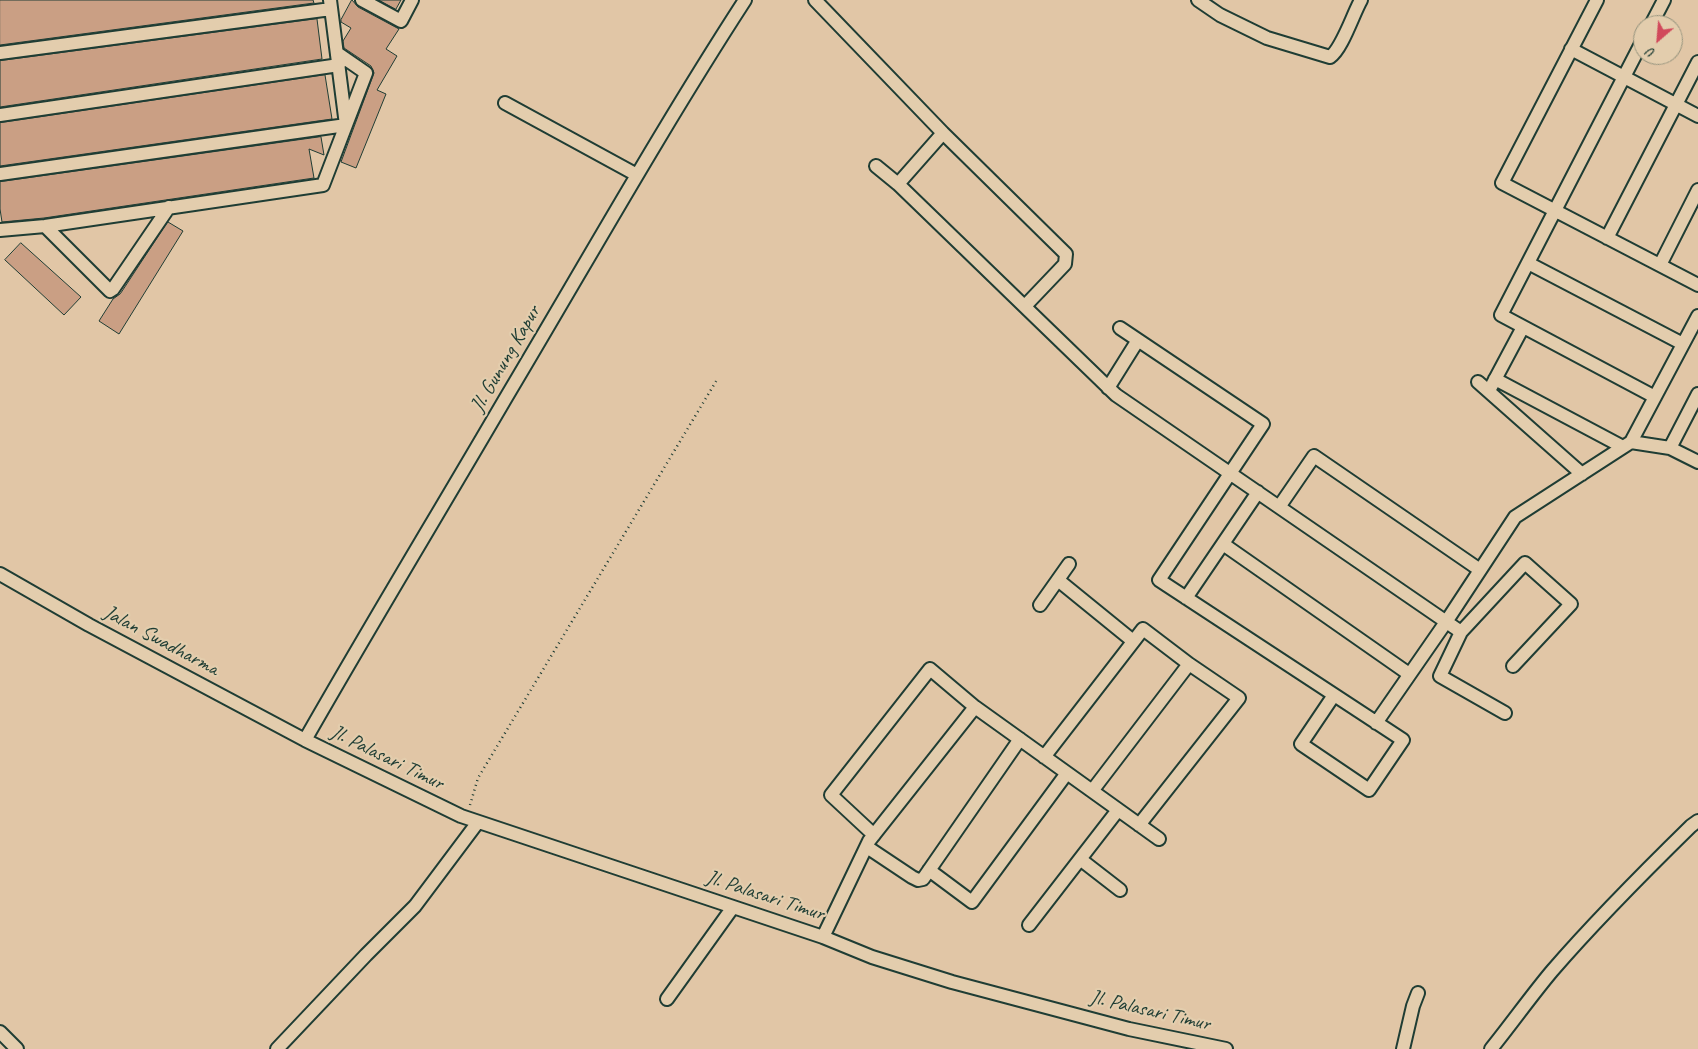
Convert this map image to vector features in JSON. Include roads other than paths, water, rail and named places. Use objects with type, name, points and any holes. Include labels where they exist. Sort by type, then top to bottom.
[{"type":"street","points":[[362,0],[401,21],[412,0]]},
{"type":"street","name":"Jl. Gunung Kapur","points":[[305,740],[637,175],[745,0]]},
{"type":"street","points":[[815,0],[943,133],[1066,254],[1065,264],[1025,306]]},
{"type":"street","points":[[1198,0],[1220,15],[1267,38],[1330,57],[1336,53],[1361,0]]},
{"type":"street","points":[[1597,0],[1502,183],[1698,285]]},
{"type":"street","points":[[1656,15],[1664,0]]},
{"type":"street","points":[[0,53],[331,4],[346,124]]},
{"type":"street","points":[[1571,49],[1698,116]]},
{"type":"street","points":[[0,115],[338,59],[366,73],[323,185],[45,226],[0,230]]},
{"type":"street","points":[[1633,59],[1501,315],[1655,397]]},
{"type":"street","points":[[1607,238],[1698,62]]},
{"type":"street","points":[[505,103],[637,175]]},
{"type":"street","points":[[0,174],[346,124]]},
{"type":"street","points":[[898,184],[943,133]]},
{"type":"street","points":[[876,166],[898,184],[1108,388],[1461,632]]},
{"type":"street","points":[[1660,265],[1698,190]]},
{"type":"street","points":[[45,226],[110,291],[114,289],[169,207]]},
{"type":"street","points":[[1528,263],[1683,344]]},
{"type":"street","points":[[1376,723],[1446,622],[1515,517],[1627,445],[1698,316]]},
{"type":"street","points":[[1489,391],[1523,327]]},
{"type":"street","points":[[1120,328],[1263,424],[1159,580],[1403,740],[1369,790],[1301,744],[1334,695]]},
{"type":"street","points":[[1108,388],[1138,340]]},
{"type":"street","points":[[1495,379],[1627,445],[1670,448],[1698,462]]},
{"type":"street","points":[[1478,382],[1582,474]]},
{"type":"street","points":[[1670,448],[1698,394]]},
{"type":"street","points":[[1279,507],[1314,456],[1480,570]]},
{"type":"street","points":[[1186,598],[1258,492]]},
{"type":"street","points":[[1223,544],[1409,674]]},
{"type":"street","points":[[1505,713],[1440,676],[1461,632],[1525,563],[1571,604],[1513,666]]},
{"type":"street","points":[[1040,605],[1069,564]]},
{"type":"street","name":"Jalan Swadharma","points":[[0,574],[89,625],[305,740]]},
{"type":"street","points":[[1058,580],[1133,641]]},
{"type":"street","points":[[1044,757],[1143,628],[1189,664],[1239,698],[1139,825]]},
{"type":"street","points":[[1092,791],[1189,664]]},
{"type":"street","points":[[874,835],[831,795],[930,669],[975,707],[1159,840]]},
{"type":"street","points":[[823,937],[874,835],[975,707]]},
{"type":"street","points":[[867,847],[918,880],[923,879],[1020,739]]},
{"type":"street","name":"Jl. Palasari Timur","points":[[305,740],[472,820],[823,937],[872,957],[952,982],[1129,1029],[1226,1049]]},
{"type":"street","points":[[929,870],[972,902],[1067,773]]},
{"type":"street","points":[[1028,925],[1118,810]]},
{"type":"street","points":[[277,1049],[415,906],[472,820]]},
{"type":"street","points":[[1491,1049],[1552,972],[1596,921],[1698,821]]},
{"type":"street","points":[[1080,860],[1120,890]]},
{"type":"street","points":[[667,999],[733,907]]},
{"type":"street","points":[[1403,1049],[1418,993]]},
{"type":"street","points":[[0,1032],[16,1049]]}]
